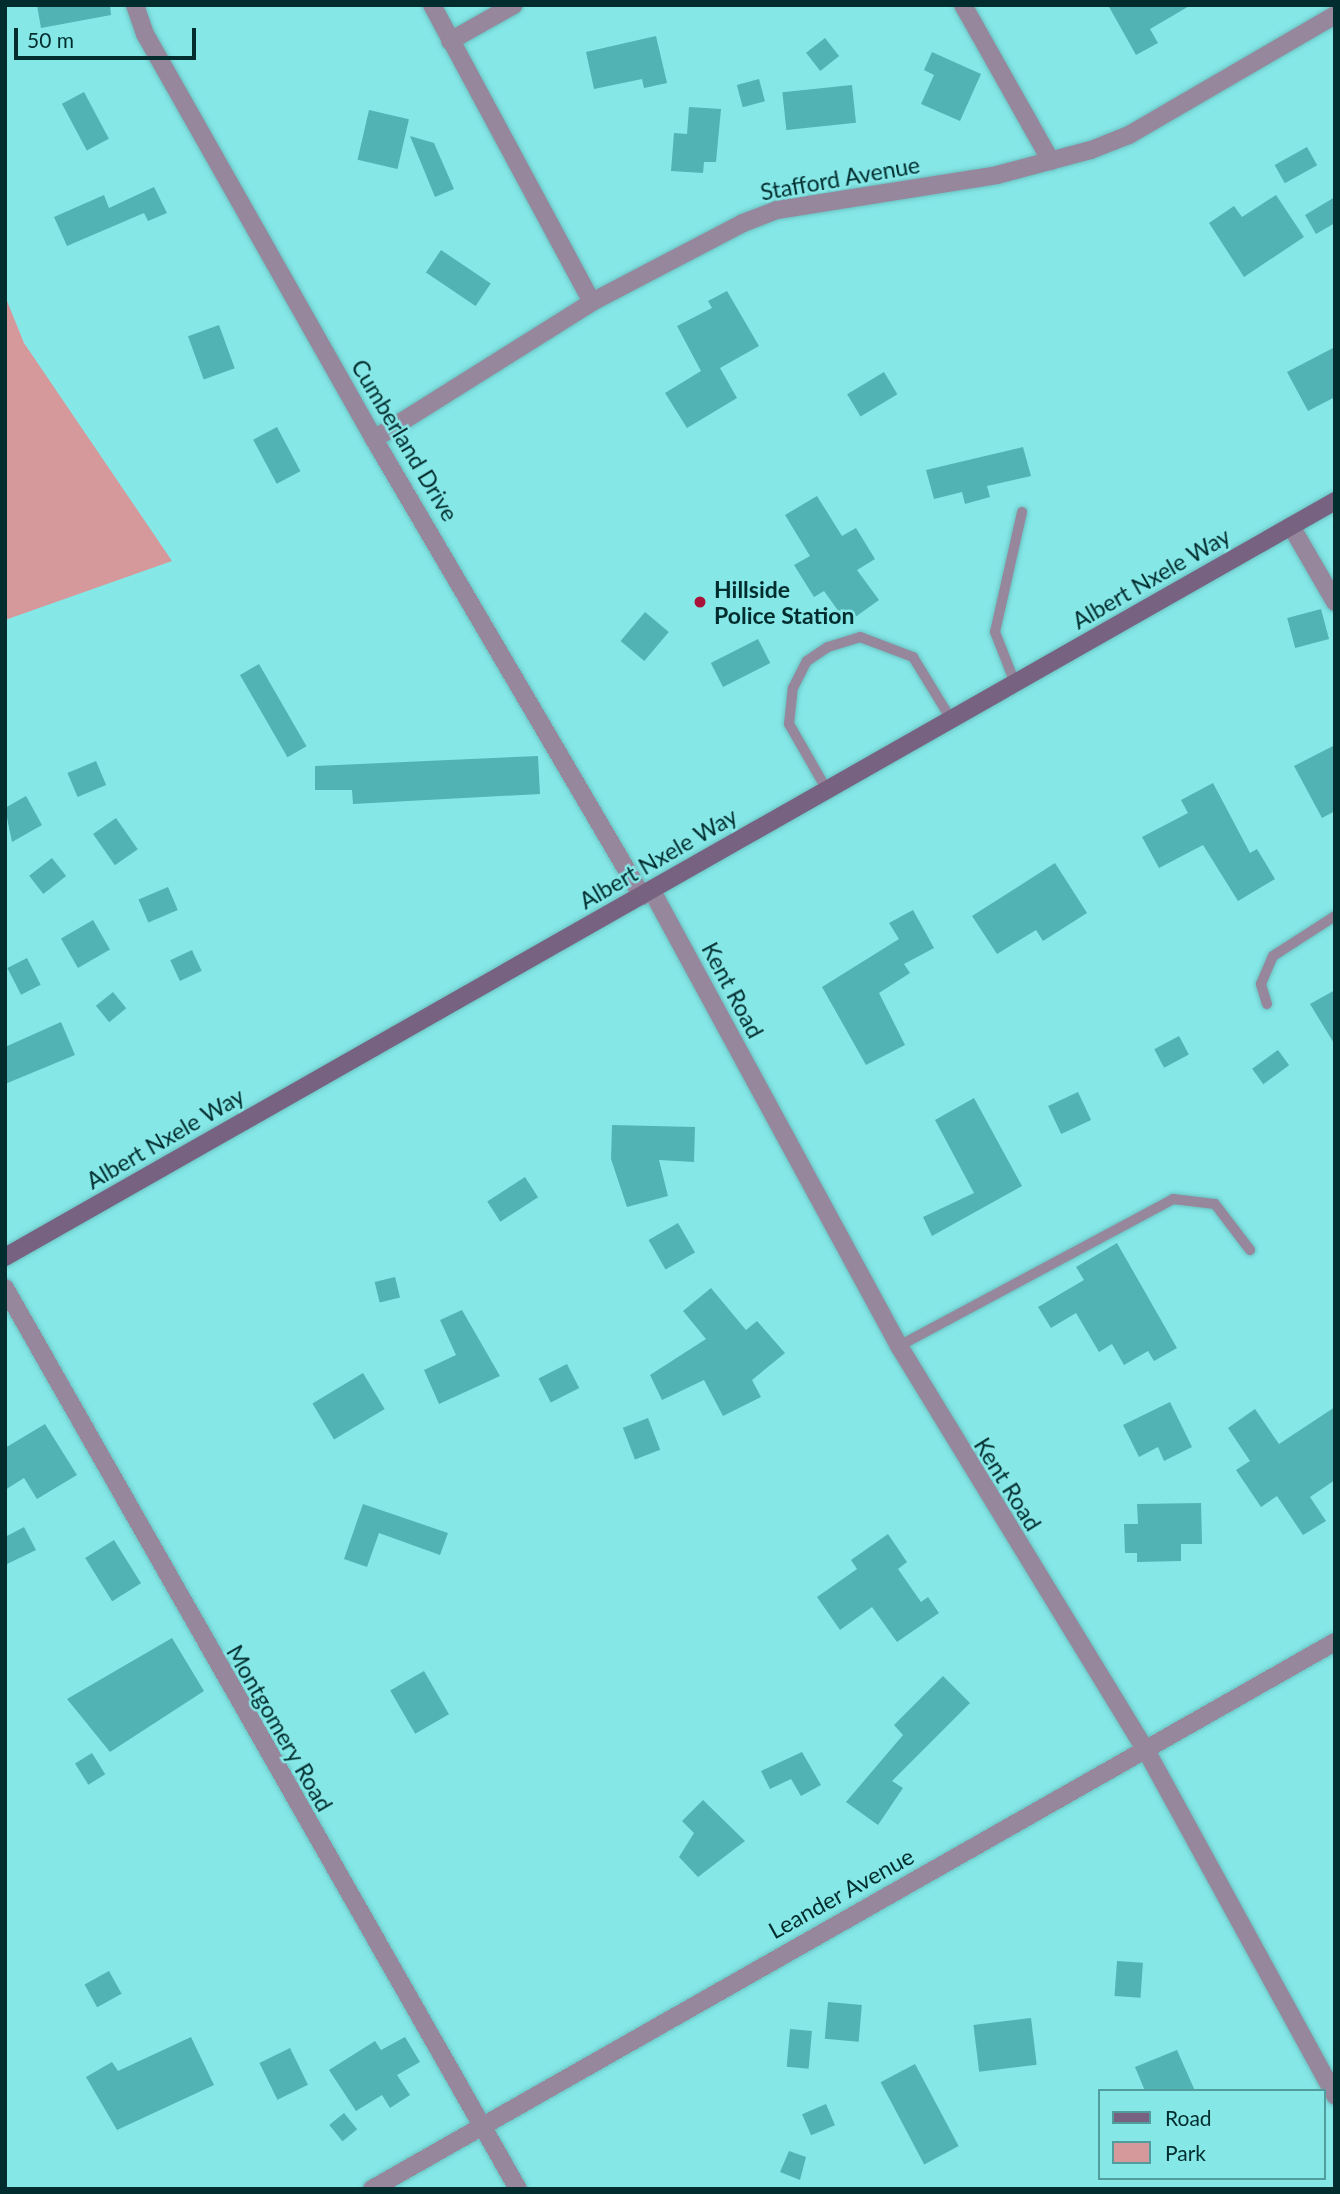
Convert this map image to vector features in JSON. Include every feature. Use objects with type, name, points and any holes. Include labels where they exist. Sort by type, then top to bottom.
[{"type":"main road","name":"Albert Nxele Way","points":[[5,1257],[1335,501]]},
{"type":"street","name":"Cumberland Drive","points":[[135,5],[145,34],[374,439],[647,893]]},
{"type":"street","points":[[432,5],[592,302]]},
{"type":"street","points":[[450,41],[514,5]]},
{"type":"street","points":[[963,5],[1051,161]]},
{"type":"street","name":"Stafford Avenue","points":[[374,439],[592,302],[777,210],[1051,161],[1129,135],[1335,15]]},
{"type":"street","points":[[1291,526],[1335,602]]},
{"type":"street","name":"Kent Road","points":[[647,893],[899,1346],[1147,1752],[1335,2096]]},
{"type":"street","name":"Montgomery Road","points":[[5,1288],[518,2189]]},
{"type":"street","name":"Leander Avenue","points":[[372,2189],[1147,1752],[1335,1642]]},
{"type":"lane","points":[[1015,683],[995,632],[1022,512]]},
{"type":"lane","points":[[827,790],[789,724],[793,688],[807,661],[828,648],[860,637],[913,657],[951,719]]},
{"type":"lane","points":[[1267,1004],[1261,984],[1273,956],[1335,916]]},
{"type":"lane","points":[[899,1346],[1173,1199],[1215,1203],[1250,1250]]},
{"type":"green space","points":[[5,296],[24,343],[172,561],[5,620]]},
{"type":"building","points":[[37,5],[110,5],[111,15],[41,28]]},
{"type":"building","points":[[1108,5],[1191,5],[1150,29],[1158,43],[1136,55]]},
{"type":"building","points":[[656,36],[667,83],[644,88],[642,79],[594,89],[586,52]]},
{"type":"building","points":[[825,38],[839,56],[820,71],[806,53]]},
{"type":"building","points":[[932,52],[981,74],[960,121],[921,104],[934,75],[924,70]]},
{"type":"building","points":[[759,79],[765,101],[743,107],[737,85]]},
{"type":"building","points":[[852,85],[856,123],[786,130],[782,92]]},
{"type":"building","points":[[84,92],[109,139],[87,151],[62,104]]},
{"type":"building","points":[[689,107],[721,109],[716,162],[704,162],[703,173],[671,171],[674,133],[687,134]]},
{"type":"building","points":[[369,110],[409,119],[397,169],[358,160]]},
{"type":"building","points":[[410,136],[434,143],[454,189],[435,197]]},
{"type":"building","points":[[1307,147],[1317,165],[1285,183],[1275,165]]},
{"type":"building","points":[[154,187],[167,213],[148,221],[144,213],[67,246],[54,217],[104,195],[109,208]]},
{"type":"building","points":[[1276,195],[1304,237],[1244,277],[1209,223],[1234,206],[1242,217]]},
{"type":"building","points":[[1335,197],[1335,223],[1316,234],[1305,215]]},
{"type":"building","points":[[441,250],[491,284],[476,306],[426,272]]},
{"type":"building","points":[[727,291],[759,346],[720,368],[737,398],[687,428],[665,393],[701,371],[677,326],[712,308],[708,301]]},
{"type":"building","points":[[219,325],[235,368],[204,380],[188,336]]},
{"type":"building","points":[[1335,347],[1335,397],[1308,411],[1287,372]]},
{"type":"building","points":[[884,372],[897,394],[861,416],[847,394]]},
{"type":"building","points":[[277,427],[300,471],[277,484],[253,440]]},
{"type":"building","points":[[1023,447],[1031,476],[987,486],[990,497],[965,504],[962,492],[934,499],[926,470]]},
{"type":"building","points":[[817,496],[842,536],[856,528],[875,559],[857,570],[879,600],[847,623],[824,591],[814,597],[794,565],[810,556],[785,515]]},
{"type":"building","points":[[1321,609],[1329,639],[1295,648],[1287,618]]},
{"type":"building","points":[[645,612],[669,632],[644,661],[621,641]]},
{"type":"building","points":[[758,639],[770,663],[723,687],[711,663]]},
{"type":"building","points":[[259,664],[306,746],[287,757],[240,675]]},
{"type":"building","points":[[1335,745],[1335,811],[1322,818],[1294,766]]},
{"type":"building","points":[[538,756],[540,794],[353,804],[352,790],[315,790],[315,766]]},
{"type":"building","points":[[96,761],[106,785],[78,797],[67,773]]},
{"type":"building","points":[[1213,783],[1250,853],[1257,849],[1275,879],[1238,901],[1203,845],[1159,868],[1142,837],[1188,813],[1181,800]]},
{"type":"building","points":[[26,796],[42,825],[12,842],[5,808]]},
{"type":"building","points":[[116,818],[138,849],[115,865],[93,834]]},
{"type":"building","points":[[52,858],[66,876],[43,894],[29,876]]},
{"type":"building","points":[[1055,863],[1087,913],[1043,941],[1036,930],[997,954],[972,916]]},
{"type":"building","points":[[168,887],[178,910],[148,923],[139,900]]},
{"type":"building","points":[[913,910],[934,948],[904,964],[910,973],[879,993],[905,1045],[866,1065],[822,987],[899,939],[889,923]]},
{"type":"building","points":[[93,920],[110,949],[78,968],[61,939]]},
{"type":"building","points":[[192,950],[202,971],[180,981],[170,960]]},
{"type":"building","points":[[27,958],[41,985],[21,995],[7,968]]},
{"type":"building","points":[[1335,990],[1335,1045],[1310,1004]]},
{"type":"building","points":[[113,992],[126,1008],[109,1022],[96,1006]]},
{"type":"building","points":[[61,1022],[75,1055],[5,1084],[5,1047]]},
{"type":"building","points":[[1179,1036],[1189,1055],[1164,1068],[1154,1049]]},
{"type":"building","points":[[1278,1050],[1289,1065],[1263,1084],[1252,1069]]},
{"type":"building","points":[[1078,1092],[1091,1120],[1061,1134],[1048,1106]]},
{"type":"building","points":[[974,1098],[1022,1186],[932,1236],[923,1217],[974,1193],[935,1120]]},
{"type":"building","points":[[612,1125],[695,1127],[694,1162],[659,1160],[668,1196],[627,1207],[611,1159]]},
{"type":"building","points":[[525,1177],[538,1197],[500,1222],[487,1202]]},
{"type":"building","points":[[678,1223],[695,1252],[666,1269],[649,1240]]},
{"type":"building","points":[[1117,1243],[1177,1348],[1154,1361],[1148,1351],[1124,1365],[1112,1344],[1099,1352],[1076,1313],[1051,1328],[1038,1307],[1084,1280],[1076,1267]]},
{"type":"building","points":[[395,1277],[400,1297],[380,1302],[375,1282]]},
{"type":"building","points":[[711,1288],[746,1330],[757,1321],[785,1353],[752,1380],[761,1397],[723,1416],[704,1380],[662,1400],[650,1375],[706,1339],[683,1311]]},
{"type":"building","points":[[462,1310],[500,1376],[439,1404],[424,1370],[456,1355],[440,1320]]},
{"type":"building","points":[[567,1364],[579,1388],[551,1403],[538,1379]]},
{"type":"building","points":[[363,1373],[385,1409],[334,1439],[312,1403]]},
{"type":"building","points":[[1170,1402],[1192,1447],[1164,1461],[1158,1447],[1139,1457],[1123,1425]]},
{"type":"building","points":[[1335,1407],[1335,1480],[1310,1497],[1326,1521],[1303,1535],[1277,1496],[1261,1507],[1236,1470],[1250,1461],[1228,1428],[1255,1409],[1279,1444]]},
{"type":"building","points":[[648,1418],[660,1450],[635,1459],[623,1428]]},
{"type":"building","points":[[45,1424],[77,1475],[37,1499],[24,1478],[5,1490],[5,1448]]},
{"type":"building","points":[[1201,1503],[1202,1544],[1181,1544],[1181,1561],[1137,1562],[1137,1553],[1125,1553],[1124,1524],[1138,1524],[1137,1504]]},
{"type":"building","points":[[363,1504],[448,1533],[440,1555],[379,1533],[367,1567],[344,1559]]},
{"type":"building","points":[[24,1527],[36,1550],[5,1565],[5,1537]]},
{"type":"building","points":[[888,1534],[907,1562],[898,1569],[921,1602],[928,1597],[939,1613],[897,1642],[872,1607],[840,1630],[817,1597],[857,1569],[851,1560]]},
{"type":"building","points":[[114,1540],[141,1583],[112,1601],[85,1558]]},
{"type":"building","points":[[172,1638],[204,1691],[110,1752],[67,1699]]},
{"type":"building","points":[[424,1671],[449,1714],[415,1734],[390,1690]]},
{"type":"building","points":[[943,1676],[970,1703],[892,1781],[903,1788],[878,1825],[846,1802],[903,1735],[894,1725]]},
{"type":"building","points":[[802,1752],[821,1785],[801,1796],[791,1779],[770,1789],[761,1771]]},
{"type":"building","points":[[92,1753],[105,1774],[88,1785],[75,1764]]},
{"type":"building","points":[[703,1800],[745,1841],[698,1877],[679,1857],[694,1833],[682,1821]]},
{"type":"building","points":[[1117,1961],[1143,1963],[1140,1998],[1115,1996]]},
{"type":"building","points":[[109,1971],[122,1994],[97,2007],[85,1985]]},
{"type":"building","points":[[828,2002],[862,2005],[859,2042],[825,2039]]},
{"type":"building","points":[[1031,2018],[1037,2065],[979,2072],[973,2025]]},
{"type":"building","points":[[790,2029],[812,2031],[809,2069],[787,2067]]},
{"type":"building","points":[[191,2037],[214,2085],[117,2130],[86,2077],[112,2062],[118,2071]]},
{"type":"building","points":[[405,2037],[420,2062],[397,2075],[410,2095],[390,2108],[382,2095],[356,2111],[329,2070],[375,2041],[381,2050]]},
{"type":"building","points":[[290,2048],[308,2085],[277,2100],[259,2063]]},
{"type":"building","points":[[1177,2050],[1194,2089],[1144,2089],[1135,2067]]},
{"type":"building","points":[[915,2064],[959,2146],[924,2164],[881,2082]]},
{"type":"building","points":[[826,2104],[835,2125],[811,2135],[802,2114]]},
{"type":"building","points":[[344,2113],[357,2129],[342,2141],[329,2125]]},
{"type":"building","points":[[789,2151],[806,2157],[800,2180],[780,2172]]},
{"type":"place","name":"Hillside Police Station","points":[[700,602]]}]
